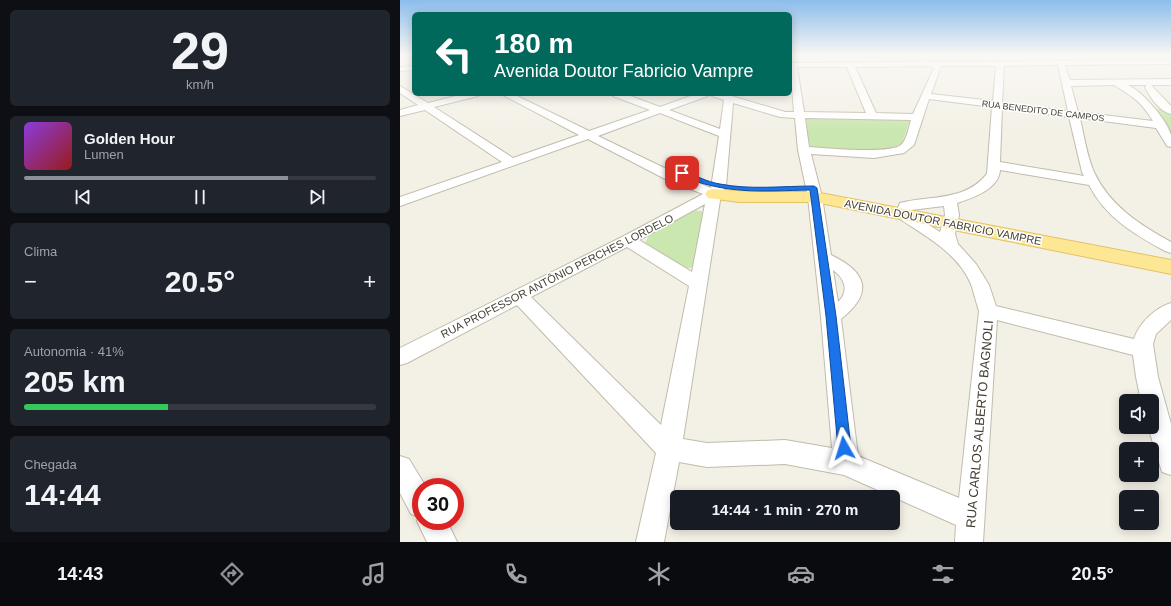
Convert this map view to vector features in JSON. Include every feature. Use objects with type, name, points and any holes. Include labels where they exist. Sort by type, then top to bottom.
[{"type":"main road","name":"AVENIDA DOUTOR FABRICIO VAMPRE","points":[[716,190],[734,198],[787,196],[814,193],[904,210],[950,213],[1171,256]]},
{"type":"main road","name":"AVENIDA DOUTOR FABRICIO VAMPRE","points":[[950,213],[1171,267]]},
{"type":"street","points":[[794,81],[804,150],[814,193],[831,316],[846,463]]},
{"type":"street","points":[[865,81],[874,117]]},
{"type":"street","points":[[804,150],[874,154],[900,151],[908,145],[917,117],[932,81]]},
{"type":"street","points":[[950,246],[947,234],[950,213],[975,192],[988,184],[993,175],[999,81]]},
{"type":"street","points":[[1146,82],[1154,97],[1161,105],[1171,111]]},
{"type":"street","points":[[1171,82],[1066,83],[1088,172],[1101,195],[1113,209],[1138,230],[1171,248]]},
{"type":"street","points":[[1114,83],[1133,90],[1147,104],[1171,144]]},
{"type":"street","points":[[400,89],[511,162]]},
{"type":"street","points":[[400,113],[467,96]]},
{"type":"street","points":[[510,96],[592,134]]},
{"type":"street","points":[[522,96],[676,179],[716,190]]},
{"type":"street","points":[[622,96],[726,134]]},
{"type":"street","points":[[400,186],[406,200],[699,96]]},
{"type":"street","points":[[650,542],[669,449],[726,134],[722,96],[784,115],[917,117]]},
{"type":"street","name":"RUA BENEDITO DE CAMPOS","points":[[926,96],[1160,125]]},
{"type":"street","points":[[1147,104],[1161,105]]},
{"type":"street","points":[[994,165],[1094,182]]},
{"type":"street","name":"RUA PROFESSOR ANTÔNIO PERCHES LORDELO","points":[[400,357],[518,295],[628,240],[716,190]]},
{"type":"street","name":"RUA CARLOS ALBERTO BAGNOLI","points":[[904,210],[950,246],[968,264],[980,285],[988,311],[970,517],[970,542]]},
{"type":"street","points":[[628,240],[698,284]]},
{"type":"street","points":[[822,257],[840,266],[853,281],[853,292],[847,304],[831,316]]},
{"type":"street","points":[[518,295],[669,449],[707,455],[785,452],[846,463],[970,517]]},
{"type":"street","points":[[1171,310],[1146,334],[1142,349],[1147,380],[1171,463]]},
{"type":"street","points":[[988,311],[1142,349]]},
{"type":"street","points":[[400,468],[412,489]]},
{"type":"street","points":[[436,530],[443,542]]},
{"type":"green space","points":[[1154,108],[1164,110],[1171,114],[1171,133]]},
{"type":"green space","points":[[806,119],[910,120],[902,143],[892,148],[870,151],[845,151],[810,147]]},
{"type":"green space","points":[[691,210],[701,211],[705,215],[693,267],[684,269],[645,243],[651,231]]},
{"type":"route","points":[[682,173],[696,180],[736,189],[814,188],[831,316],[844,448]]}]
